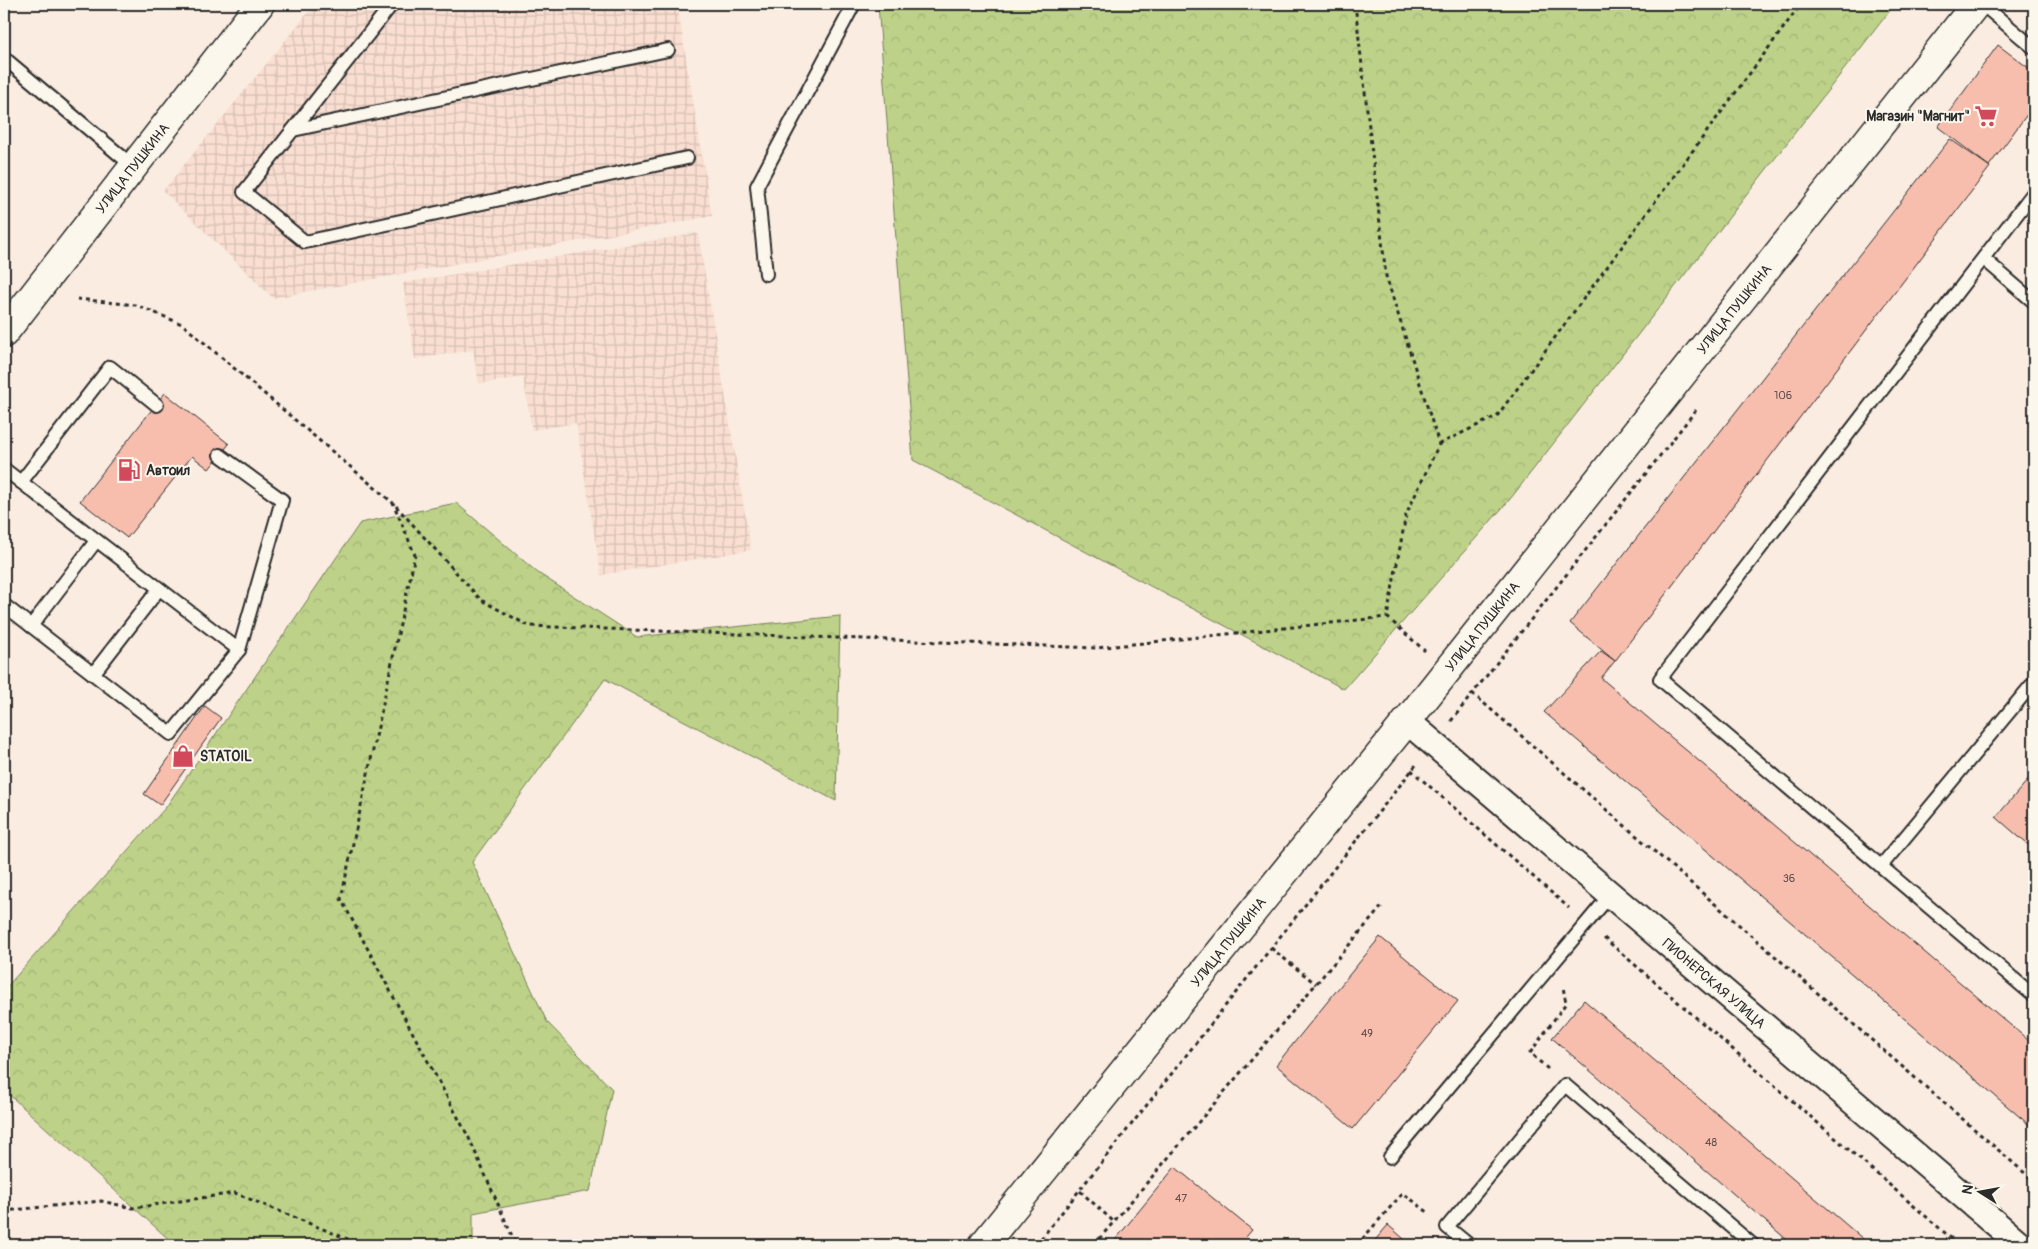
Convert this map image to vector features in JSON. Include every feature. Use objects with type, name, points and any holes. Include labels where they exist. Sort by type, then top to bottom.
[{"type":"street","name":"УЛИЦА ПУШКИНА","points":[[4,333],[260,4]]},
{"type":"street","name":"УЛИЦА ПУШКИНА","points":[[983,1245],[1447,670],[1976,4]]},
{"type":"street","name":"ПИОНЕРСКАЯ УЛИЦА","points":[[1406,721],[2021,1245]]},
{"type":"lane","points":[[392,4],[244,192],[305,242],[687,158]]},
{"type":"lane","points":[[766,274],[757,186],[854,4]]},
{"type":"lane","points":[[1982,4],[2034,48]]},
{"type":"lane","points":[[293,130],[668,50]]},
{"type":"lane","points":[[4,58],[134,167]]},
{"type":"lane","points":[[2034,192],[1660,678],[2034,996]]},
{"type":"lane","points":[[1984,259],[2034,302]]},
{"type":"lane","points":[[21,482],[110,367],[156,405]]},
{"type":"lane","points":[[4,605],[170,734],[239,650],[282,500],[220,455]]},
{"type":"lane","points":[[4,469],[239,650]]},
{"type":"lane","points":[[31,626],[96,541]]},
{"type":"lane","points":[[93,674],[159,589]]},
{"type":"lane","points":[[1882,865],[2034,682]]},
{"type":"lane","points":[[1390,1157],[1611,894]]},
{"type":"lane","points":[[1469,1245],[1447,1227],[1565,1085],[1753,1245]]},
{"type":"path","points":[[1355,4],[1386,276],[1439,444]]},
{"type":"path","points":[[1387,617],[1406,515],[1439,444],[1497,416],[1801,4]]},
{"type":"path","points":[[77,299],[136,305],[182,324],[393,503],[481,600],[529,626],[1096,648],[1387,617],[2034,1181]]},
{"type":"path","points":[[1036,1245],[1701,404]]},
{"type":"path","points":[[393,503],[415,555],[341,899],[470,1138],[516,1245]]},
{"type":"path","points":[[1411,770],[1959,1245]]},
{"type":"path","points":[[1094,1245],[1384,904]]},
{"type":"path","points":[[1271,948],[1316,984]]},
{"type":"path","points":[[1559,956],[1566,1003],[1530,1053],[1565,1085]]},
{"type":"path","points":[[1080,1190],[1114,1222]]},
{"type":"path","points":[[4,1211],[101,1201],[133,1208],[236,1193],[362,1245]]},
{"type":"path","points":[[1357,1245],[1403,1193],[1447,1227]]},
{"type":"shaded area","points":[[315,4],[677,4],[712,216],[273,298],[163,191]]},
{"type":"shaded area","points":[[698,233],[751,550],[601,575],[576,423],[532,430],[523,377],[479,384],[473,350],[415,359],[403,283]]},
{"type":"green space","points":[[878,4],[1895,4],[1511,498],[1344,689],[913,460]]},
{"type":"green space","points":[[456,503],[538,573],[637,637],[840,616],[836,801],[605,679],[472,862],[547,1022],[612,1089],[590,1191],[473,1213],[473,1245],[175,1245],[4,1090],[4,990],[166,807],[360,523]]},
{"type":"building","name":"Магазин \"Магнит\"","points":[[1998,45],[2034,72],[2034,105],[1989,166],[1938,127]]},
{"type":"building","points":[[1950,139],[1990,167],[1615,661],[1570,623]]},
{"type":"building","points":[[165,393],[229,444],[209,469],[192,456],[127,538],[80,501]]},
{"type":"building","points":[[1601,651],[1615,661],[1601,678],[2034,1045],[2034,1129],[1544,712]]},
{"type":"building","name":"STATOIL","points":[[205,706],[221,718],[160,805],[144,794]]},
{"type":"building","points":[[2034,773],[2034,850],[1996,817]]},
{"type":"building","points":[[1380,937],[1458,1001],[1353,1129],[1276,1065]]},
{"type":"building","points":[[1584,1000],[1870,1245],[1793,1245],[1552,1038]]},
{"type":"building","points":[[1175,1167],[1252,1230],[1239,1245],[1111,1245]]},
{"type":"building","points":[[1388,1225],[1411,1245],[1371,1245]]},
{"type":"place","name":"Магазин \"Магнит\"","points":[[1986,116]]},
{"type":"place","name":"Автоил","points":[[129,470]]},
{"type":"place","name":"STATOIL","points":[[183,756]]}]
